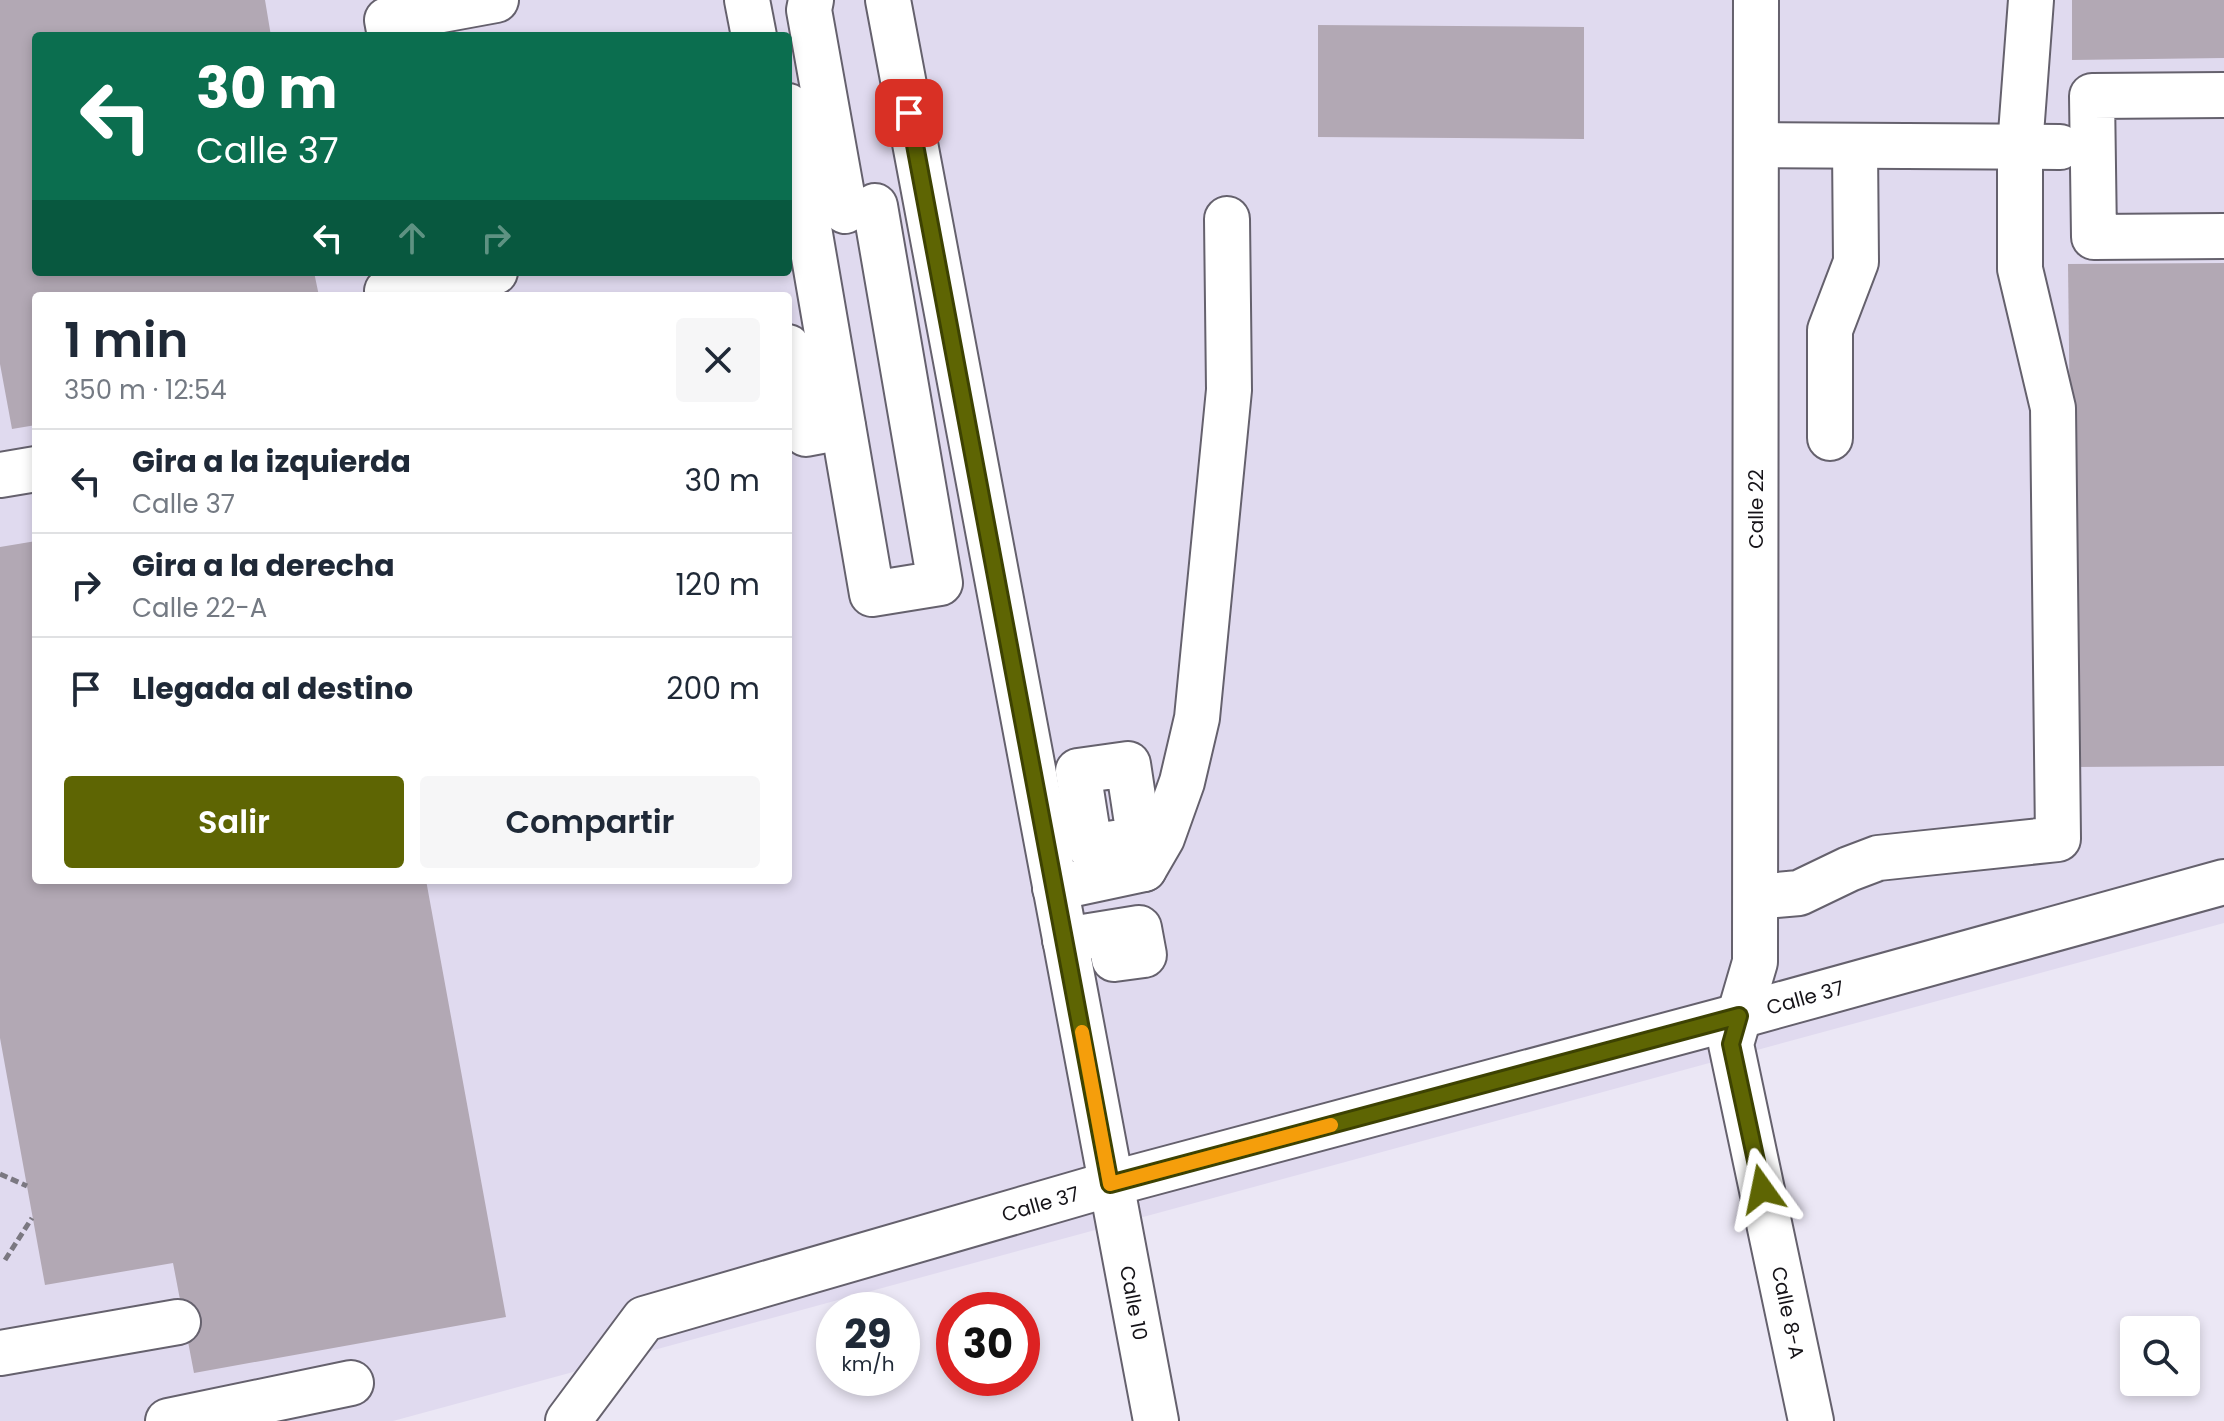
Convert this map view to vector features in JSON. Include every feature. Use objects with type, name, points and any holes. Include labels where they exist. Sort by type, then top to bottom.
[{"type":"street","points":[[389,32],[387,20],[496,0]]},
{"type":"street","points":[[747,0],[753,32]]},
{"type":"street","points":[[769,0],[775,32]]},
{"type":"street","points":[[792,117],[829,214],[940,583],[872,594],[843,427],[801,336],[829,214],[809,10],[811,0]]},
{"type":"street","name":"Calle 10","points":[[888,0],[1156,1421]]},
{"type":"street","name":"Calle 22","points":[[1739,1016],[1755,962],[1756,0]]},
{"type":"street","points":[[1756,897],[1799,893],[1878,858],[2058,839],[2053,408],[2020,269],[2040,147],[2031,0]]},
{"type":"street","points":[[2224,95],[2092,96],[2094,237],[2224,236]]},
{"type":"street","points":[[1756,145],[2040,147]]},
{"type":"street","points":[[1830,438],[1830,330],[1856,262],[1855,146]]},
{"type":"street","points":[[829,214],[925,197]]},
{"type":"street","points":[[1055,888],[1142,854],[1162,838],[1182,782],[1197,718],[1229,390],[1227,219]]},
{"type":"street","points":[[387,291],[472,276]]},
{"type":"street","points":[[0,475],[32,470]]},
{"type":"street","name":"Calle 37","points":[[568,1421],[644,1319],[1110,1184],[1739,1016],[2224,882]]},
{"type":"street","points":[[1065,940],[1110,933]]},
{"type":"street","name":"Calle 8-A","points":[[1739,1016],[1731,1044],[1811,1421]]},
{"type":"street","points":[[0,1353],[178,1322]]},
{"type":"street","points":[[168,1421],[351,1383]]},
{"type":"path","points":[[0,1174],[27,1186]]},
{"type":"path","points":[[5,1260],[32,1218]]},
{"type":"shaded area","points":[[0,0],[2224,0],[2224,923],[867,1292],[816,1292],[816,1306],[393,1421],[0,1421]]},
{"type":"building","points":[[0,0],[265,0],[270,32],[32,32],[32,276],[315,276],[318,292],[32,292],[32,426],[12,429],[0,364]]},
{"type":"building","points":[[2072,0],[2224,0],[2224,58],[2072,60]]},
{"type":"building","points":[[1318,25],[1584,27],[1584,139],[1318,137]]},
{"type":"building","points":[[2224,263],[2224,766],[2074,767],[2068,264]]},
{"type":"building","points":[[32,542],[32,884],[427,884],[506,1317],[194,1373],[173,1263],[45,1285],[0,1038],[0,547]]},
{"type":"slow traffic","points":[[1082,1032],[1110,1184],[1331,1125]]},
{"type":"route","points":[[909,113],[1110,1184],[1739,1016],[1731,1044],[1762,1189]]}]
